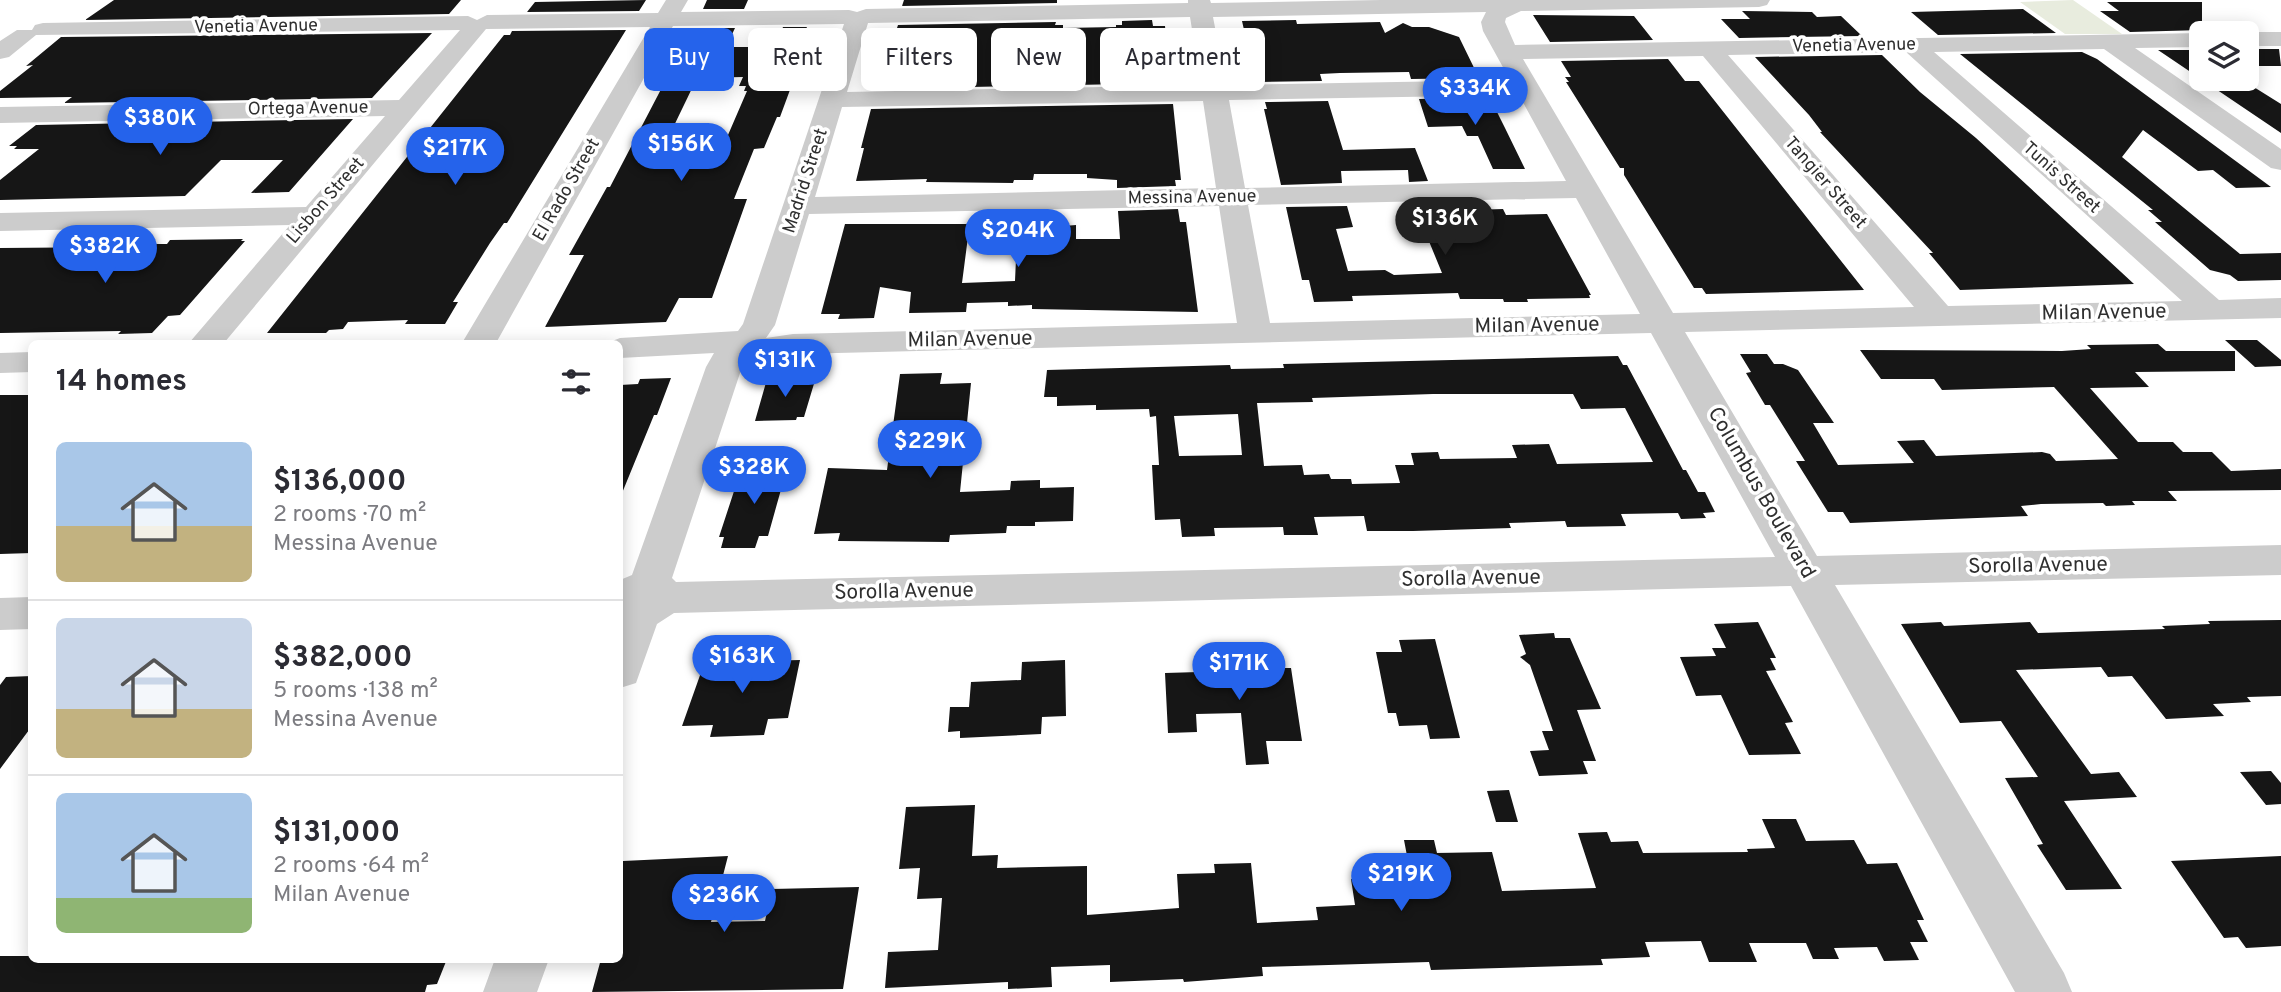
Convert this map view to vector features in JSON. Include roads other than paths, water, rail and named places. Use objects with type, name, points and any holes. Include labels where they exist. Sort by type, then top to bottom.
[{"type":"street","name":"Lisbon Street","points":[[209,340],[498,0]]},
{"type":"street","points":[[1430,7],[1507,29],[1557,2],[1756,0]]},
{"type":"street","name":"Venetia Avenue","points":[[26,30],[478,23],[672,10],[858,13],[1200,6],[1430,7],[1507,29],[1710,49],[2189,40]]},
{"type":"street","points":[[1200,6],[1255,333]]},
{"type":"street","points":[[0,52],[26,30],[66,7]]},
{"type":"street","name":"El Rado Street","points":[[481,340],[672,10]]},
{"type":"street","name":"Madrid Street","points":[[623,659],[638,599],[723,367],[759,325],[858,13]]},
{"type":"street","name":"Columbus Boulevard","points":[[1507,29],[1527,87],[2045,992]]},
{"type":"street","points":[[2259,39],[2281,39]]},
{"type":"street","points":[[2110,42],[2281,162]]},
{"type":"street","name":"Tunis Street","points":[[1912,45],[2211,310]]},
{"type":"street","name":"Tangier Street","points":[[1710,49],[1940,317]]},
{"type":"street","points":[[832,100],[1527,87]]},
{"type":"street","name":"Ortega Avenue","points":[[0,115],[407,107]]},
{"type":"street","name":"Messina Avenue","points":[[797,206],[1587,189]]},
{"type":"street","points":[[0,222],[313,216]]},
{"type":"street","name":"Milan Avenue","points":[[623,348],[689,346],[700,351],[741,345],[782,348],[793,344],[2281,308]]},
{"type":"street","points":[[0,363],[28,362]]},
{"type":"street","name":"Sorolla Avenue","points":[[638,599],[2281,560]]},
{"type":"street","points":[[0,614],[28,613]]},
{"type":"street","points":[[510,992],[521,963]]}]
